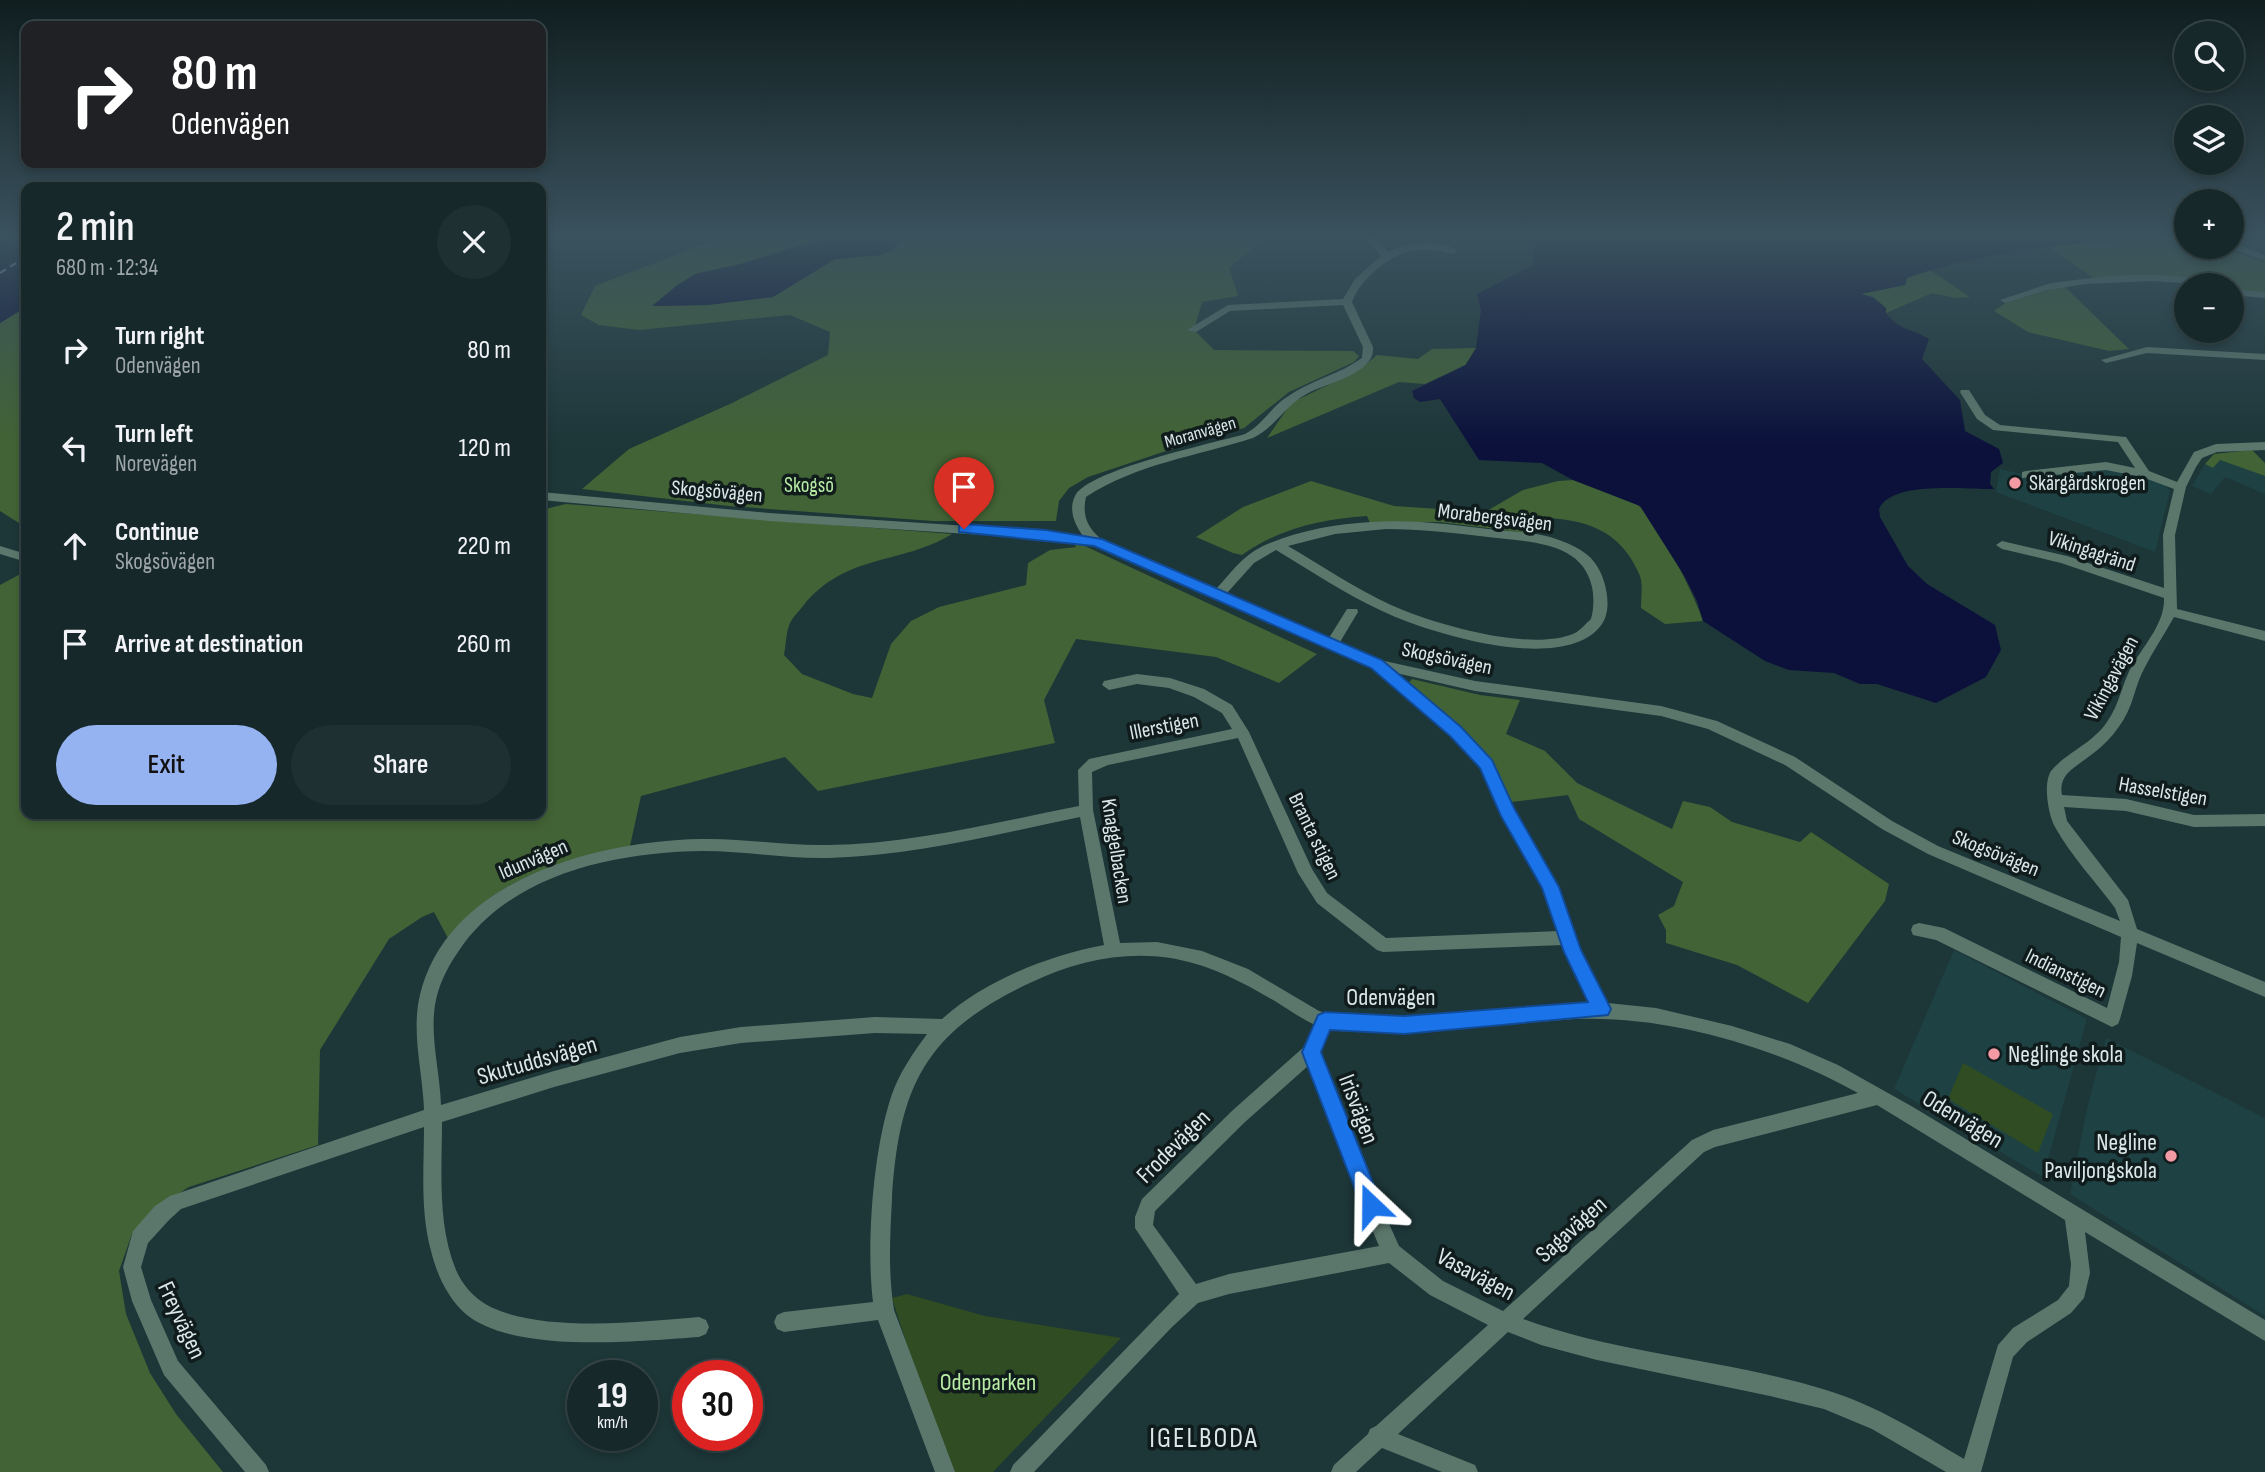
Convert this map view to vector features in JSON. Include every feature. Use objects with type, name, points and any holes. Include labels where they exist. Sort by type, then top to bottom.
[{"type":"street","points":[[1192,330],[1228,308],[1254,307]]},
{"type":"street","name":"Moranvägen","points":[[1097,542],[1086,534],[1079,517],[1079,501],[1088,489],[1196,449],[1256,433],[1287,401],[1366,360],[1369,355],[1368,347],[1349,307]]},
{"type":"street","points":[[2106,360],[2147,350],[2265,356]]},
{"type":"street","points":[[1965,392],[1981,417],[1997,428],[2122,439],[2145,474]]},
{"type":"street","points":[[2265,446],[2216,447],[2198,455],[2180,487],[2169,535],[2171,612],[2265,636]]},
{"type":"street","points":[[2026,475],[2106,466],[2145,474],[2180,487]]},
{"type":"street","name":"Skogsövägen","points":[[546,497],[769,517],[1046,535],[1097,542],[1377,664],[1475,686],[1661,711],[1712,725],[1790,761],[1910,839],[2265,990]]},
{"type":"street","points":[[546,502],[560,498]]},
{"type":"street","name":"Morabergsvägen","points":[[1218,595],[1249,558],[1276,545],[1310,534],[1372,526],[1445,528],[1546,540],[1575,552],[1592,567],[1596,577],[1600,614],[1588,631],[1562,642],[1537,644],[1480,637],[1388,608],[1276,545]]},
{"type":"street","name":"Vikingagränd","points":[[2002,545],[2063,559],[2170,595]]},
{"type":"street","points":[[0,550],[21,556]]},
{"type":"street","points":[[1332,646],[1352,612]]},
{"type":"street","name":"Vikingavägen","points":[[2054,800],[2053,786],[2056,776],[2097,744],[2112,726],[2123,708],[2136,671],[2171,612]]},
{"type":"street","points":[[1377,664],[1456,731],[1486,764],[1507,811],[1550,887],[1568,938],[1602,1009]]},
{"type":"street","name":"Branta stigen","points":[[1109,685],[1137,679],[1170,683],[1199,693],[1227,709],[1242,732],[1306,873],[1322,898],[1331,908],[1383,944],[1568,938]]},
{"type":"street","name":"Illerstigen","points":[[1094,763],[1242,732]]},
{"type":"street","name":"Knaggelbacken","points":[[1094,763],[1085,769],[1086,810],[1114,948]]},
{"type":"street","points":[[2054,800],[2060,823],[2122,905],[2128,916],[2128,931]]},
{"type":"street","name":"Hasselstigen","points":[[2054,800],[2126,805],[2194,821],[2265,820]]},
{"type":"street","name":"Idunvägen","points":[[699,1327],[614,1334],[519,1325],[480,1313],[461,1296],[447,1271],[440,1250],[435,1209],[433,1116],[427,1063],[429,993],[453,945],[494,901],[554,872],[591,860],[654,848],[700,844],[808,852],[847,851],[958,835],[1086,810]]},
{"type":"street","name":"Indianstigen","points":[[1919,930],[1938,933],[2112,1019],[2131,954],[2128,931]]},
{"type":"street","name":"Odenvägen","points":[[945,1472],[884,1310],[880,1289],[884,1172],[888,1136],[896,1104],[906,1080],[943,1027],[984,996],[1063,961],[1114,948],[1174,951],[1210,962],[1253,979],[1325,1021],[1404,1025],[1602,1009],[1655,1016],[1778,1048],[1833,1072],[2265,1331]]},
{"type":"street","points":[[1311,1052],[1325,1021]]},
{"type":"street","name":"Skutuddsvägen","points":[[162,1213],[193,1194],[322,1155],[433,1116],[680,1045],[728,1037],[875,1025],[943,1027]]},
{"type":"street","name":"Irisvägen","points":[[1311,1052],[1361,1182],[1392,1252]]},
{"type":"street","name":"Frodevägen","points":[[1192,1295],[1144,1228],[1148,1205],[1239,1116],[1311,1052]]},
{"type":"street","name":"Sagavägen","points":[[1340,1472],[1698,1146],[1713,1139],[1876,1097]]},
{"type":"street","name":"Freyvägen","points":[[162,1213],[140,1238],[132,1267],[142,1301],[171,1368],[259,1472]]},
{"type":"street","points":[[1971,1472],[2005,1352],[2018,1336],[2058,1311],[2074,1297],[2080,1283],[2073,1214]]},
{"type":"street","points":[[1020,1472],[1192,1295],[1229,1284],[1392,1252]]},
{"type":"street","name":"Vasavägen","points":[[1392,1252],[1405,1265],[1467,1305],[1506,1321],[1564,1342],[1825,1400],[1879,1422],[1966,1472]]},
{"type":"street","points":[[784,1322],[884,1310]]},
{"type":"street","points":[[1377,1436],[1468,1472]]},
{"type":"shaded area","points":[[0,307],[21,307],[21,310],[0,323]]},
{"type":"shaded area","points":[[1480,307],[1884,307],[1886,313],[1896,323],[1929,339],[1922,359],[1960,400],[1965,431],[1999,449],[2003,463],[1991,472],[1990,484],[1994,489],[1914,490],[1887,500],[1879,509],[1880,517],[1908,566],[1927,584],[1995,625],[2001,650],[1986,677],[1936,703],[1877,684],[1860,684],[1834,673],[1789,670],[1765,661],[1703,621],[1685,577],[1640,506],[1573,480],[1542,463],[1479,460],[1440,399],[1420,402],[1414,398],[1412,391],[1466,365],[1476,348]]},
{"type":"shaded area","points":[[2220,460],[2265,476],[2265,494],[2225,477],[2211,494],[2192,486],[2205,464],[2213,468]]},
{"type":"shaded area","points":[[2106,466],[2160,480],[2170,491],[2155,552],[1996,492],[2000,469],[2026,475]]},
{"type":"shaded area","name":"Neglinge skola","points":[[1954,950],[2087,1019],[2043,1177],[1894,1089]]},
{"type":"shaded area","name":"Negline Paviljongskola","points":[[2106,1038],[2265,1118],[2265,1316],[2070,1194],[2088,1104]]},
{"type":"green space","name":"Skogsö","points":[[585,307],[1201,307],[1194,330],[1214,350],[1353,351],[1359,356],[1354,362],[1289,392],[1244,428],[1088,477],[1069,488],[1059,501],[1056,521],[933,521],[729,506],[582,489],[629,449],[732,403],[828,355],[830,332],[790,315],[639,330],[599,325],[581,315]]},
{"type":"green space","points":[[1877,307],[1901,307],[1886,313]]},
{"type":"green space","points":[[2000,307],[2085,307],[2129,349],[2109,351],[2028,332],[1994,311]]},
{"type":"green space","points":[[21,310],[19,523],[0,511],[0,323]]},
{"type":"green space","points":[[1476,348],[1465,365],[1425,384],[1399,382],[1267,438],[1291,403],[1359,370],[1377,355],[1418,359],[1432,349]]},
{"type":"green space","points":[[2252,450],[2265,463],[2265,476],[2220,460],[2213,468],[2205,464],[2214,454]]},
{"type":"green space","points":[[1573,480],[1626,499],[1647,514],[1675,560],[1703,621],[1665,624],[1641,608],[1640,576],[1622,547],[1599,530],[1571,521],[1539,517],[1529,533],[1439,522],[1370,523],[1367,516],[1351,517],[1302,526],[1271,538],[1242,555],[1196,537],[1243,507],[1311,481],[1394,506],[1485,512],[1523,490]]},
{"type":"green space","points":[[566,504],[952,534],[933,544],[855,568],[837,577],[819,589],[790,623],[784,655],[802,674],[853,694],[872,698],[891,644],[911,621],[939,607],[1026,585],[1028,563],[1050,550],[1076,547],[1072,540],[1317,654],[1279,683],[1216,657],[1076,639],[1044,700],[1055,743],[818,791],[785,757],[641,796],[630,846],[540,871],[507,887],[480,906],[449,940],[434,912],[422,917],[389,939],[320,1050],[318,1145],[189,1187],[157,1207],[132,1234],[119,1271],[126,1314],[150,1373],[176,1414],[223,1472],[0,1472],[0,585],[21,574],[21,819],[546,819],[546,509]]},
{"type":"green space","points":[[1412,679],[1480,695],[1520,700],[1506,734],[1545,751],[1577,783],[1672,829],[1683,801],[1710,807],[1732,822],[1800,842],[1811,832],[1889,884],[1885,901],[1808,1003],[1737,965],[1666,943],[1666,930],[1658,915],[1674,906],[1683,882],[1579,819],[1568,795],[1511,802],[1496,770],[1407,685]]},
{"type":"green space","points":[[1963,1063],[2053,1114],[2038,1153],[1948,1099]]},
{"type":"green space","name":"Odenparken","points":[[907,1294],[985,1316],[1121,1338],[993,1472],[954,1472],[921,1389],[892,1298]]},
{"type":"place","name":"Skärgårdskrogen","points":[[2015,483]]},
{"type":"place","name":"Neglinge skola","points":[[1994,1054]]},
{"type":"place","name":"Negline Paviljongskola","points":[[2171,1156]]},
{"type":"district","name":"IGELBODA","points":[[1204,1437]]},
{"type":"route","points":[[964,529],[1097,542],[1291,629],[1377,664],[1456,731],[1486,764],[1507,811],[1550,887],[1573,952],[1602,1009],[1404,1025],[1325,1021],[1311,1052],[1371,1205]]}]
